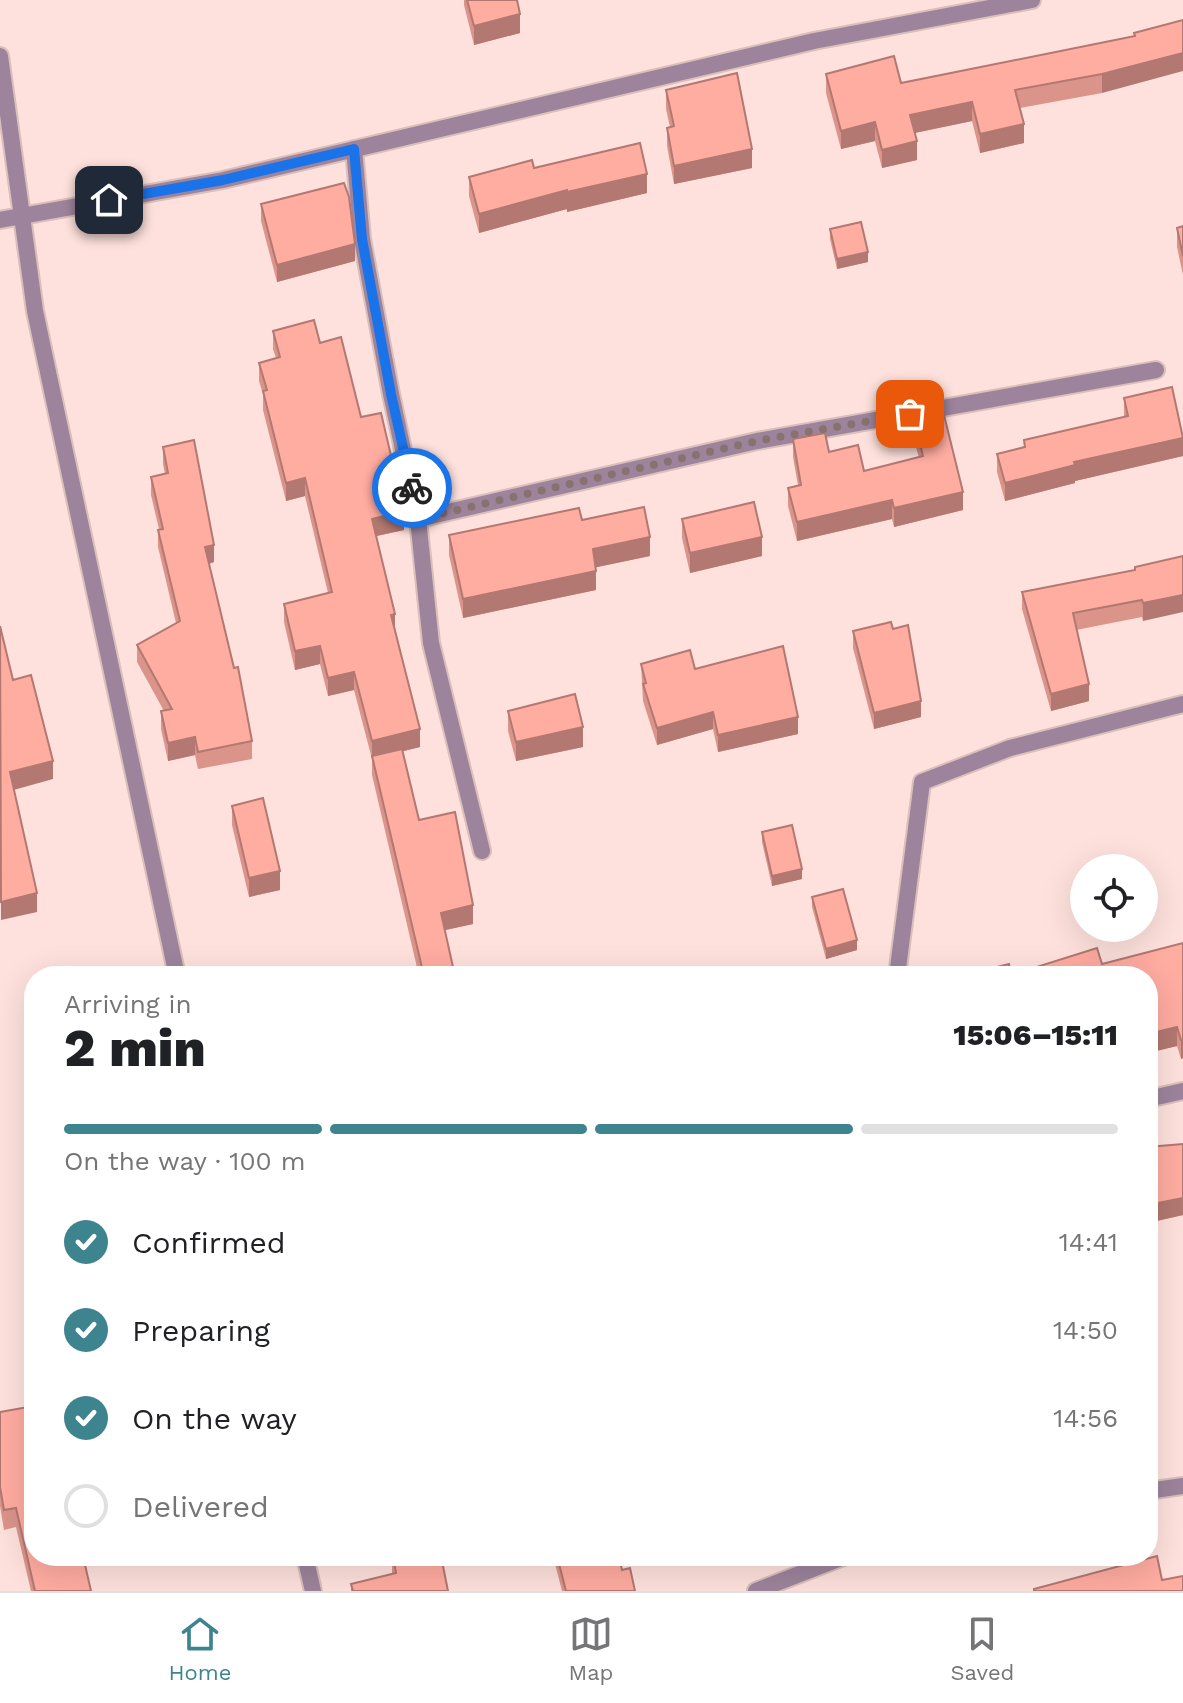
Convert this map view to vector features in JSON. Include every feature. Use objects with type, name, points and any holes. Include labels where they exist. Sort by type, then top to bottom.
[{"type":"street","points":[[0,220],[223,180],[814,41],[1032,0]]},
{"type":"street","points":[[0,56],[35,311],[175,966]]},
{"type":"street","points":[[354,149],[362,239],[418,519],[431,643],[482,851]]},
{"type":"street","points":[[418,519],[757,441],[1156,370]]},
{"type":"street","points":[[898,966],[922,782],[1010,748],[1183,704]]},
{"type":"street","points":[[1158,1097],[1183,1091]]},
{"type":"street","points":[[1158,1490],[1183,1486]]},
{"type":"street","points":[[307,1566],[313,1591]]},
{"type":"street","points":[[756,1591],[820,1566]]},
{"type":"building","points":[[467,0],[517,0],[520,14],[474,26]]},
{"type":"building","points":[[1183,20],[1183,53],[1102,74],[1015,90],[1024,124],[980,134],[972,102],[910,115],[917,141],[882,150],[875,122],[841,131],[826,74],[894,56],[901,83],[1135,36],[1134,33]]},
{"type":"building","points":[[737,73],[752,149],[674,166],[667,128],[674,126],[666,90]]},
{"type":"building","points":[[640,143],[647,174],[567,190],[479,214],[469,177],[532,160],[534,168]]},
{"type":"building","points":[[344,183],[349,197],[355,244],[277,265],[261,204]]},
{"type":"building","points":[[861,222],[868,252],[837,259],[830,229]]},
{"type":"building","points":[[1183,226],[1183,256],[1177,228]]},
{"type":"building","points":[[314,320],[320,343],[341,337],[361,417],[381,413],[404,511],[372,519],[395,614],[391,615],[420,729],[372,741],[354,672],[328,678],[320,646],[295,651],[284,604],[332,592],[305,478],[286,483],[259,363],[280,357],[273,331]]},
{"type":"building","points":[[1172,387],[1183,438],[1074,462],[1075,465],[1005,483],[997,454],[1025,447],[1024,440],[1128,416],[1124,398]]},
{"type":"building","points":[[943,411],[963,492],[894,508],[892,500],[797,522],[788,488],[801,485],[793,439],[825,433],[829,452],[858,445],[864,471],[923,456],[913,417]]},
{"type":"building","points":[[194,440],[214,545],[205,547],[234,668],[238,667],[252,741],[198,752],[195,737],[168,743],[161,711],[172,709],[137,645],[180,621],[158,530],[163,529],[151,477],[168,473],[163,447]]},
{"type":"building","points":[[754,502],[762,537],[690,553],[682,519]]},
{"type":"building","points":[[644,507],[650,537],[593,549],[596,571],[463,599],[449,535],[579,508],[582,520]]},
{"type":"building","points":[[1183,556],[1183,595],[1073,613],[1089,684],[1051,694],[1022,592],[1135,570],[1135,567]]},
{"type":"building","points":[[891,622],[893,629],[908,625],[921,701],[874,713],[853,631]]},
{"type":"building","points":[[0,626],[13,680],[31,675],[53,761],[10,772],[37,893],[1,902]]},
{"type":"building","points":[[783,646],[798,717],[718,735],[713,712],[657,728],[643,684],[646,683],[641,664],[690,650],[695,669]]},
{"type":"building","points":[[575,694],[583,727],[516,742],[508,711]]},
{"type":"building","points":[[402,749],[419,820],[455,812],[473,905],[441,913],[453,966],[422,966],[372,756]]},
{"type":"building","points":[[263,798],[280,871],[249,878],[232,806]]},
{"type":"building","points":[[792,825],[802,869],[772,876],[762,832]]},
{"type":"building","points":[[843,889],[857,940],[826,949],[812,897]]},
{"type":"building","points":[[1183,943],[1183,1040],[1177,1027],[1158,1032],[1158,966],[1040,966],[1097,948],[1102,964]]},
{"type":"building","points":[[1183,1144],[1183,1198],[1158,1203],[1158,1146]]},
{"type":"building","points":[[24,1408],[24,1543],[16,1508],[4,1510],[0,1487],[0,1412]]},
{"type":"building","points":[[1158,1561],[1162,1580],[1183,1576],[1183,1591],[1034,1589],[1120,1566],[1158,1566]]},
{"type":"building","points":[[29,1566],[85,1566],[91,1591],[35,1591]]},
{"type":"building","points":[[395,1566],[443,1566],[448,1591],[353,1591],[351,1584],[396,1573]]},
{"type":"building","points":[[560,1566],[630,1568],[635,1591],[566,1591]]},
{"type":"way so far","points":[[412,488],[418,519],[757,441],[910,414]]},
{"type":"route","points":[[109,200],[223,180],[354,149],[362,239],[412,488]]}]
